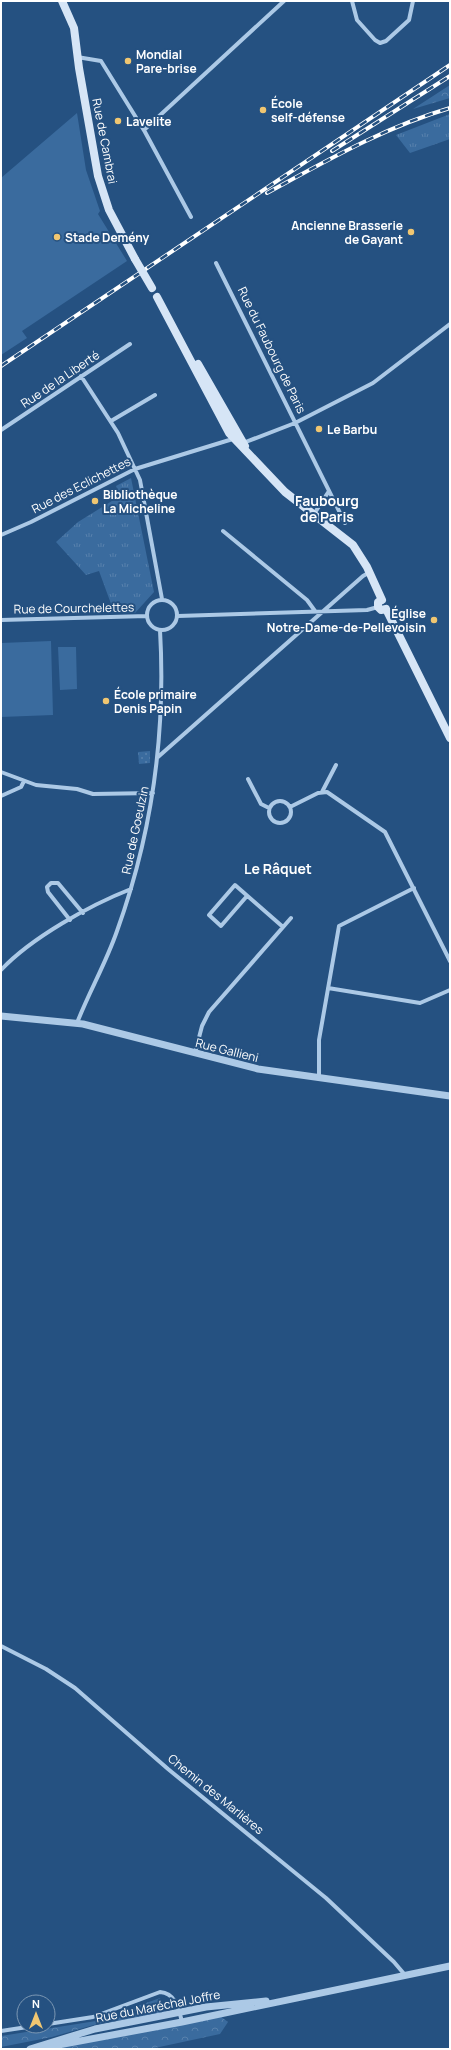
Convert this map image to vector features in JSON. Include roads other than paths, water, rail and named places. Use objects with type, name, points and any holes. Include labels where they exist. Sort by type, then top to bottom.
[{"type":"main road","name":"Rue de Cambrai","points":[[56,1],[68,25],[77,57]]},
{"type":"main road","name":"Rue de Cambrai","points":[[62,1],[74,28],[77,57],[98,176],[109,210],[135,259],[186,343],[239,441]]},
{"type":"main road","points":[[239,441],[279,487],[349,541],[370,572],[382,605],[450,738]]},
{"type":"street","points":[[144,130],[284,1]]},
{"type":"street","points":[[352,1],[357,20],[375,40],[380,43],[386,41],[409,20],[413,1]]},
{"type":"street","name":"Rue de Cambrai","points":[[77,57],[101,61],[144,130],[191,217]]},
{"type":"street","name":"Rue du Faubourg de Paris","points":[[216,263],[345,523]]},
{"type":"street","name":"Rue des Eclichettes","points":[[1,535],[31,522],[135,468],[239,441],[295,423],[373,383],[450,324]]},
{"type":"street","name":"Rue de la Liberté","points":[[1,430],[130,344]]},
{"type":"street","points":[[81,376],[111,421],[135,468],[141,485],[162,599]]},
{"type":"street","points":[[111,421],[154,395]]},
{"type":"street","points":[[313,514],[329,491]]},
{"type":"street","points":[[223,531],[307,600],[315,611]]},
{"type":"street","points":[[158,757],[363,576],[370,572]]},
{"type":"street","points":[[162,599],[174,604],[178,616],[172,627],[160,630],[151,625],[147,616],[151,604],[162,599]]},
{"type":"street","points":[[178,616],[369,610],[382,605]]},
{"type":"street","name":"Rue de Courchelettes","points":[[1,620],[147,616]]},
{"type":"street","name":"Rue de Goeulzin","points":[[77,1023],[111,948],[141,856],[158,757],[162,692],[160,630]]},
{"type":"street","points":[[290,807],[322,792],[336,765]]},
{"type":"street","points":[[1,772],[24,782],[42,786],[77,789],[93,794],[153,793]]},
{"type":"street","points":[[248,779],[261,804],[269,808]]},
{"type":"street","points":[[1,796],[21,787],[24,782]]},
{"type":"street","points":[[322,792],[330,794],[382,829],[414,888],[450,961]]},
{"type":"street","points":[[279,801],[285,802],[290,807],[290,818],[280,824],[270,819],[269,808],[273,803],[279,801]]},
{"type":"street","points":[[70,920],[48,892],[47,887],[51,883],[58,883],[83,913]]},
{"type":"street","points":[[248,896],[221,926],[209,915],[235,885],[248,896],[283,927]]},
{"type":"street","points":[[318,1077],[319,1040],[340,925],[414,888]]},
{"type":"street","points":[[1,970],[25,947],[70,920],[131,889]]},
{"type":"street","points":[[195,1053],[202,1026],[209,1012],[291,918]]},
{"type":"street","points":[[328,988],[420,1003],[450,990]]},
{"type":"street","name":"Rue Gallieni","points":[[1,1016],[77,1023],[258,1069],[450,1096]]},
{"type":"street","name":"Chemin des Marlières","points":[[1,1646],[46,1669],[75,1688],[134,1740],[326,1898],[394,1962],[405,1975]]},
{"type":"street","name":"Rue du Maréchal Joffre","points":[[37,2049],[182,2022],[450,1966]]},
{"type":"street","points":[[56,2023],[93,2017],[160,1992],[167,1994],[173,1999],[180,2012],[182,2022]]},
{"type":"street","name":"Rue du Maréchal Joffre","points":[[30,2049],[95,2029],[180,2012],[217,2005],[292,1998]]},
{"type":"street","points":[[1,2031],[16,2029]]},
{"type":"railway","points":[[1,366],[450,65]]},
{"type":"railway","points":[[332,151],[450,76]]},
{"type":"railway","points":[[267,193],[379,135],[450,108]]},
{"type":"place","name":"Mondial Pare-brise","points":[[128,61]]},
{"type":"place","name":"École self-défense","points":[[263,110]]},
{"type":"place","name":"Lavelite","points":[[118,121]]},
{"type":"place","name":"Ancienne Brasserie de Gayant","points":[[411,232]]},
{"type":"place","name":"Stade Demény","points":[[57,237]]},
{"type":"place","name":"Le Barbu","points":[[319,429]]},
{"type":"place","name":"Bibliothèque La Micheline","points":[[95,501]]},
{"type":"place","name":"Église Notre-Dame-de-Pellevoisin","points":[[434,620]]},
{"type":"place","name":"École primaire Denis Papin","points":[[106,701]]},
{"type":"district","name":"Faubourg de Paris","points":[[327,508]]},
{"type":"district","name":"Le Râquet","points":[[278,868]]}]
